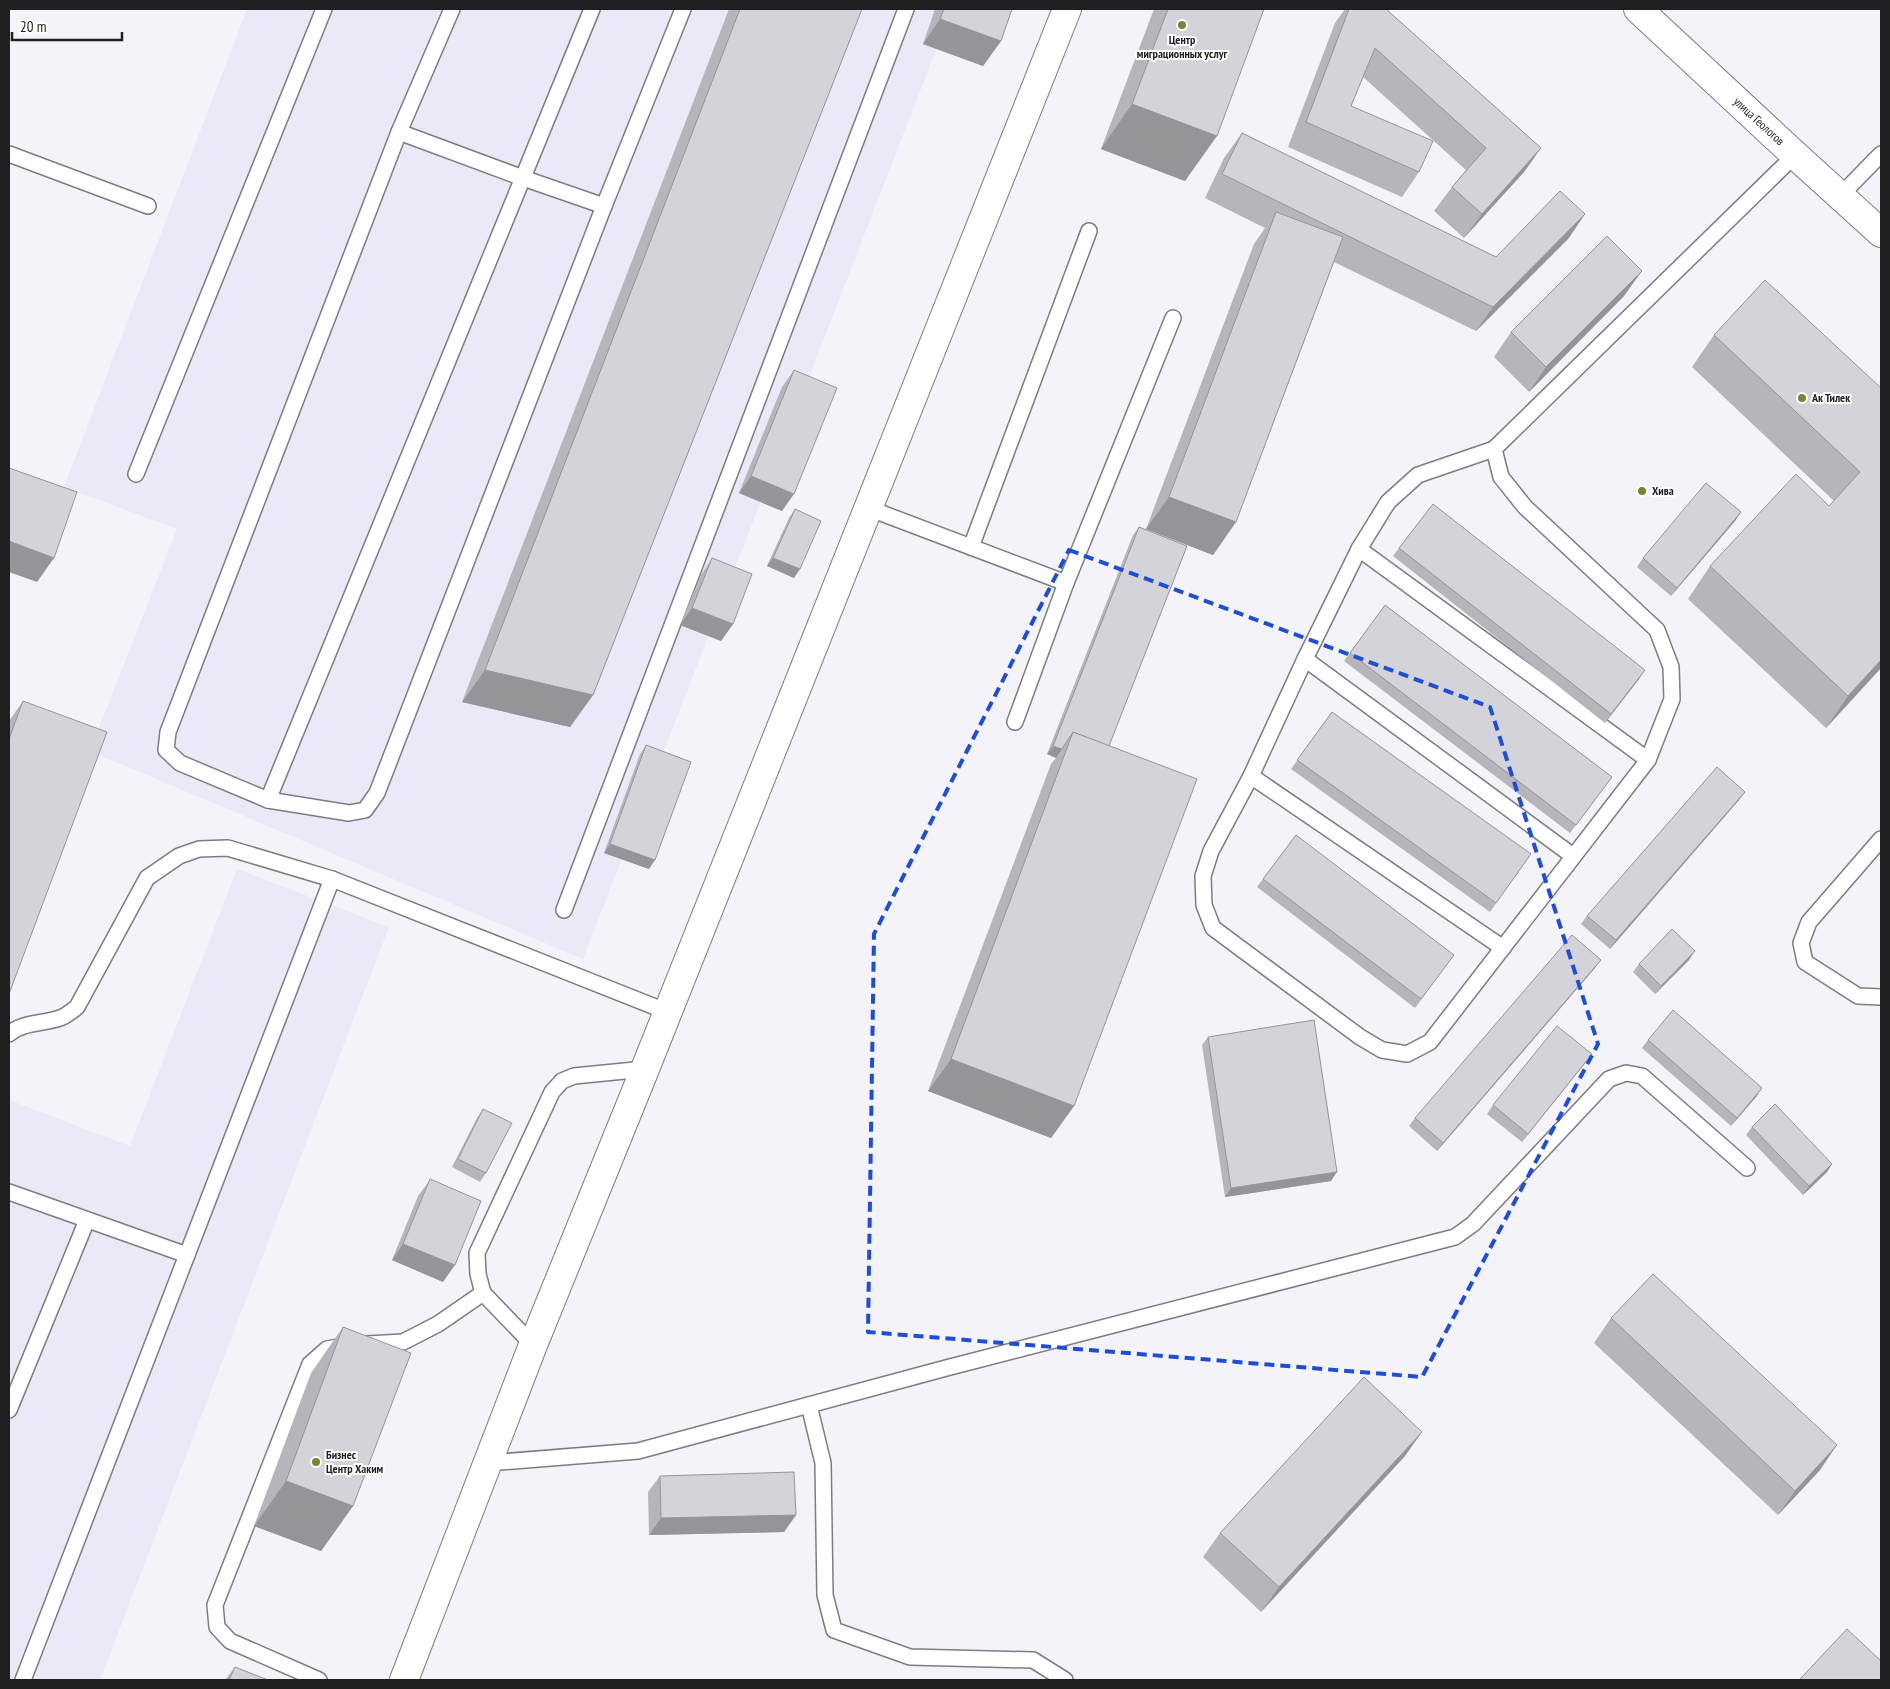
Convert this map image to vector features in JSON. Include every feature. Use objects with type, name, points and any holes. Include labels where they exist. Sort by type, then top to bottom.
[{"type":"main road","points":[[404,1680],[533,1344],[668,1012],[1067,9]]},
{"type":"main road","name":"улица Геологов","points":[[1638,9],[1881,233]]},
{"type":"lane","points":[[136,474],[324,9]]},
{"type":"lane","points":[[452,9],[399,132],[168,732],[166,750],[180,763],[268,800],[349,813],[365,810],[377,793],[604,206],[683,9]]},
{"type":"lane","points":[[268,800],[592,9]]},
{"type":"lane","points":[[564,910],[906,9]]},
{"type":"lane","points":[[399,132],[604,206]]},
{"type":"lane","points":[[9,154],[148,206]]},
{"type":"lane","points":[[1841,195],[1881,154]]},
{"type":"lane","points":[[1494,448],[1501,477],[1525,507],[1657,630],[1672,667],[1672,699],[1648,760],[1430,1042],[1407,1054],[1382,1050],[1360,1037],[1212,928],[1204,905],[1203,876],[1211,851],[1252,776],[1358,549],[1388,502],[1418,475],[1494,448],[1795,155]]},
{"type":"lane","points":[[971,547],[1089,231]]},
{"type":"lane","points":[[1015,722],[1066,583],[1173,318]]},
{"type":"lane","points":[[868,508],[1066,583]]},
{"type":"lane","points":[[1358,549],[1648,760]]},
{"type":"lane","points":[[1305,659],[1574,856]]},
{"type":"lane","points":[[1252,776],[1503,948]]},
{"type":"lane","points":[[1881,839],[1809,922],[1800,943],[1805,962],[1858,996],[1881,997]]},
{"type":"lane","points":[[9,1034],[13,1030],[61,1018],[77,1007],[148,878],[179,856],[199,849],[228,848],[332,879],[668,1012]]},
{"type":"lane","points":[[23,1680],[332,879]]},
{"type":"lane","points":[[533,1344],[483,1293],[478,1274],[477,1253],[552,1092],[562,1080],[574,1076],[645,1069]]},
{"type":"lane","points":[[488,1463],[638,1451],[809,1404],[1455,1237],[1473,1224],[1609,1079],[1626,1073],[1642,1076],[1747,1168]]},
{"type":"lane","points":[[9,1192],[187,1255]]},
{"type":"lane","points":[[9,1410],[87,1220]]},
{"type":"lane","points":[[319,1680],[230,1641],[217,1627],[215,1605],[310,1364],[327,1349],[349,1345],[403,1342],[438,1324],[483,1293]]},
{"type":"lane","points":[[809,1404],[823,1463],[825,1595],[834,1630],[910,1657],[1033,1660],[1065,1680]]},
{"type":"highlighted area","points":[[1069,550],[1490,707],[1598,1044],[1422,1377],[868,1332],[874,934]]},
{"type":"shaded area","points":[[247,9],[952,9],[583,959],[90,751],[177,529],[64,487]]},
{"type":"shaded area","points":[[237,869],[389,927],[100,1680],[9,1680],[9,1100],[130,1146]]},
{"type":"building","points":[[740,9],[862,9],[593,695],[485,670]]},
{"type":"building","points":[[944,9],[1012,9],[1001,41],[940,19]]},
{"type":"building","points":[[1168,9],[1264,9],[1217,136],[1132,104]]},
{"type":"building","points":[[1349,9],[1386,9],[1541,148],[1482,214],[1452,187],[1486,148],[1375,48],[1351,106],[1433,141],[1419,172],[1306,122]]},
{"type":"building","points":[[1242,133],[1496,257],[1560,191],[1585,214],[1493,307],[1222,174]]},
{"type":"building","points":[[1276,212],[1343,237],[1236,522],[1169,497]]},
{"type":"building","points":[[1607,236],[1642,271],[1546,367],[1511,332]]},
{"type":"building","points":[[1765,280],[1881,388],[1881,660],[1848,696],[1710,566],[1796,474],[1829,506],[1860,472],[1714,335]]},
{"type":"building","points":[[794,370],[837,388],[794,494],[751,476]]},
{"type":"building","points":[[9,468],[77,492],[54,558],[9,541]]},
{"type":"building","points":[[1706,483],[1741,512],[1677,588],[1643,558]]},
{"type":"building","points":[[1433,504],[1645,670],[1611,714],[1399,548]]},
{"type":"building","points":[[795,509],[821,521],[800,569],[773,558]]},
{"type":"building","points":[[1139,527],[1187,546],[1109,746],[1073,732],[1062,749],[1053,746]]},
{"type":"building","points":[[712,558],[752,574],[733,624],[692,608]]},
{"type":"building","points":[[1385,605],[1612,777],[1576,825],[1350,653]]},
{"type":"building","points":[[23,701],[107,732],[9,994],[9,739]]},
{"type":"building","points":[[1332,712],[1531,854],[1496,903],[1297,760]]},
{"type":"building","points":[[1073,732],[1197,779],[1074,1106],[951,1059]]},
{"type":"building","points":[[646,745],[691,762],[655,860],[610,844]]},
{"type":"building","points":[[1717,767],[1745,792],[1616,940],[1587,916]]},
{"type":"building","points":[[1296,835],[1454,955],[1421,999],[1263,879]]},
{"type":"building","points":[[1672,929],[1695,951],[1661,986],[1639,964]]},
{"type":"building","points":[[1572,935],[1601,960],[1443,1143],[1415,1118]]},
{"type":"building","points":[[1673,1010],[1762,1088],[1737,1118],[1648,1040]]},
{"type":"building","points":[[1314,1020],[1337,1172],[1231,1188],[1208,1037]]},
{"type":"building","points":[[1557,1026],[1592,1054],[1528,1134],[1493,1105]]},
{"type":"building","points":[[1775,1104],[1832,1164],[1809,1186],[1752,1127]]},
{"type":"building","points":[[483,1109],[512,1123],[486,1173],[458,1159]]},
{"type":"building","points":[[430,1179],[481,1201],[455,1265],[403,1244]]},
{"type":"building","points":[[1653,1274],[1837,1445],[1795,1491],[1611,1318]]},
{"type":"building","points":[[343,1327],[411,1353],[353,1506],[286,1481]]},
{"type":"building","points":[[1364,1377],[1422,1432],[1279,1587],[1220,1533]]},
{"type":"building","points":[[794,1472],[796,1515],[661,1518],[660,1476]]},
{"type":"building","points":[[1847,1629],[1881,1661],[1881,1680],[1799,1680]]},
{"type":"building","points":[[235,1667],[268,1680],[229,1680]]},
{"type":"place","name":"Центр миграционных услуг","points":[[1182,25]]},
{"type":"place","name":"Ак Тилек","points":[[1802,398]]},
{"type":"place","name":"Хива","points":[[1642,491]]},
{"type":"place","name":"Бизнес Центр Хаким","points":[[316,1462]]}]
